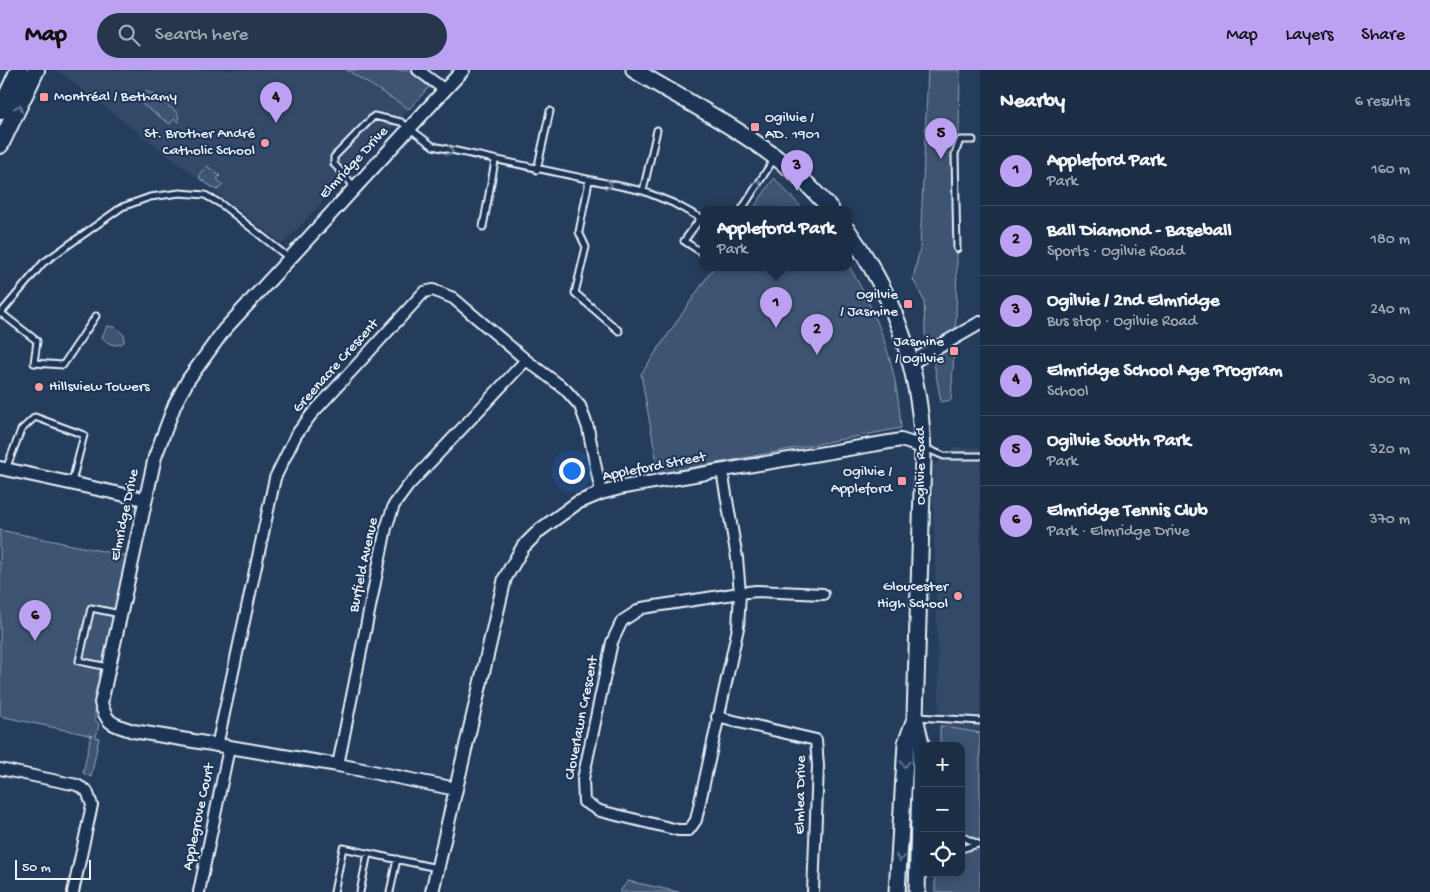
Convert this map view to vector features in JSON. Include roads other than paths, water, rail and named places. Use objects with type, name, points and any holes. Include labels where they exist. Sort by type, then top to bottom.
[{"type":"main road","points":[[0,110],[19,70]]},
{"type":"main road","points":[[0,145],[36,70]]},
{"type":"main road","points":[[634,70],[724,124],[775,158],[806,182],[828,206]]},
{"type":"main road","name":"Ogilvie Road","points":[[852,236],[885,290],[896,313],[912,362],[918,390],[923,447],[915,717],[921,744],[923,832]]},
{"type":"main road","name":"Ogilvie Road","points":[[897,892],[902,835],[906,743],[915,717]]},
{"type":"main road","points":[[902,835],[920,836]]},
{"type":"main road","name":"Ogilvie Road","points":[[917,892],[920,864]]},
{"type":"street","points":[[418,70],[445,90]]},
{"type":"street","name":"Elmridge Drive","points":[[456,789],[338,765],[134,731],[111,724],[105,716],[102,702],[144,499],[164,430],[188,380],[224,330],[463,70]]},
{"type":"street","name":"Greenacre Crescent","points":[[223,747],[275,478],[296,435],[311,416],[424,292],[433,290],[453,298],[526,360],[565,389],[580,406],[588,428],[601,493]]},
{"type":"street","points":[[912,362],[980,323]]},
{"type":"street","name":"Burfield Avenue","points":[[338,765],[386,528],[394,505],[408,486],[526,360]]},
{"type":"street","name":"Appleford Street","points":[[432,892],[505,578],[509,568],[523,548],[540,530],[576,503],[624,486],[901,440],[923,447]]},
{"type":"street","points":[[3,469],[144,499]]},
{"type":"street","name":"Cloverlawn Crescent","points":[[722,471],[737,558],[740,593],[738,628],[696,820],[689,830],[678,830],[600,811],[584,802],[584,770],[612,642],[622,621],[642,608],[740,593]]},
{"type":"street","points":[[740,593],[756,591],[823,594]]},
{"type":"street","name":"Elmlea Drive","points":[[717,717],[816,740],[818,766],[813,892]]},
{"type":"street","name":"Applegrove Court","points":[[199,892],[223,747]]},
{"type":"street","points":[[0,769],[77,785],[87,792],[92,805],[73,892]]},
{"type":"lane","points":[[537,170],[550,111]]},
{"type":"lane","points":[[355,186],[334,164],[334,157],[364,124],[374,116],[400,122],[433,146],[537,170],[643,191],[673,203],[700,219]]},
{"type":"lane","points":[[643,191],[657,130]]},
{"type":"lane","points":[[957,249],[955,154],[960,140],[973,140]]},
{"type":"lane","points":[[744,206],[775,158]]},
{"type":"lane","points":[[483,227],[496,161]]},
{"type":"lane","points":[[589,181],[579,232],[586,246],[575,293],[619,331]]},
{"type":"lane","points":[[96,316],[63,365],[34,363],[37,341],[0,313],[43,263],[122,207],[150,197],[180,193],[205,195],[221,204],[289,259]]},
{"type":"lane","points":[[700,222],[684,241],[700,251]]},
{"type":"lane","points":[[3,469],[21,430],[35,417],[84,435],[72,483]]},
{"type":"lane","points":[[923,447],[944,456],[980,456]]},
{"type":"lane","points":[[109,668],[79,661],[91,608],[120,614]]},
{"type":"lane","points":[[915,717],[980,721]]},
{"type":"lane","points":[[965,838],[978,844],[965,848]]},
{"type":"lane","points":[[334,892],[343,848],[437,868]]},
{"type":"lane","points":[[360,892],[368,853]]},
{"type":"lane","points":[[390,892],[397,859]]},
{"type":"place","name":"Montréal / Bethamy","points":[[44,97]]},
{"type":"place","name":"Elmridge School Age Program","points":[[276,123]]},
{"type":"place","name":"Ogilvie / AD. 1901","points":[[755,127]]},
{"type":"place","name":"St. Brother André Catholic School","points":[[265,143]]},
{"type":"place","name":"Ogilvie South Park","points":[[941,159]]},
{"type":"place","name":"Ogilvie / 2nd Elmridge","points":[[797,191]]},
{"type":"place","name":"Ogilvie / Jasmine","points":[[908,304]]},
{"type":"place","name":"Appleford Park","points":[[776,328]]},
{"type":"place","name":"Jasmine / Ogilvie","points":[[954,351]]},
{"type":"place","name":"Ball Diamond - Baseball","points":[[817,355]]},
{"type":"place","name":"Hillsview Towers","points":[[39,387]]},
{"type":"place","name":"Ogilvie / Appleford","points":[[902,481]]},
{"type":"place","name":"Gloucester High School","points":[[958,596]]},
{"type":"place","name":"Elmridge Tennis Club","points":[[35,641]]}]
